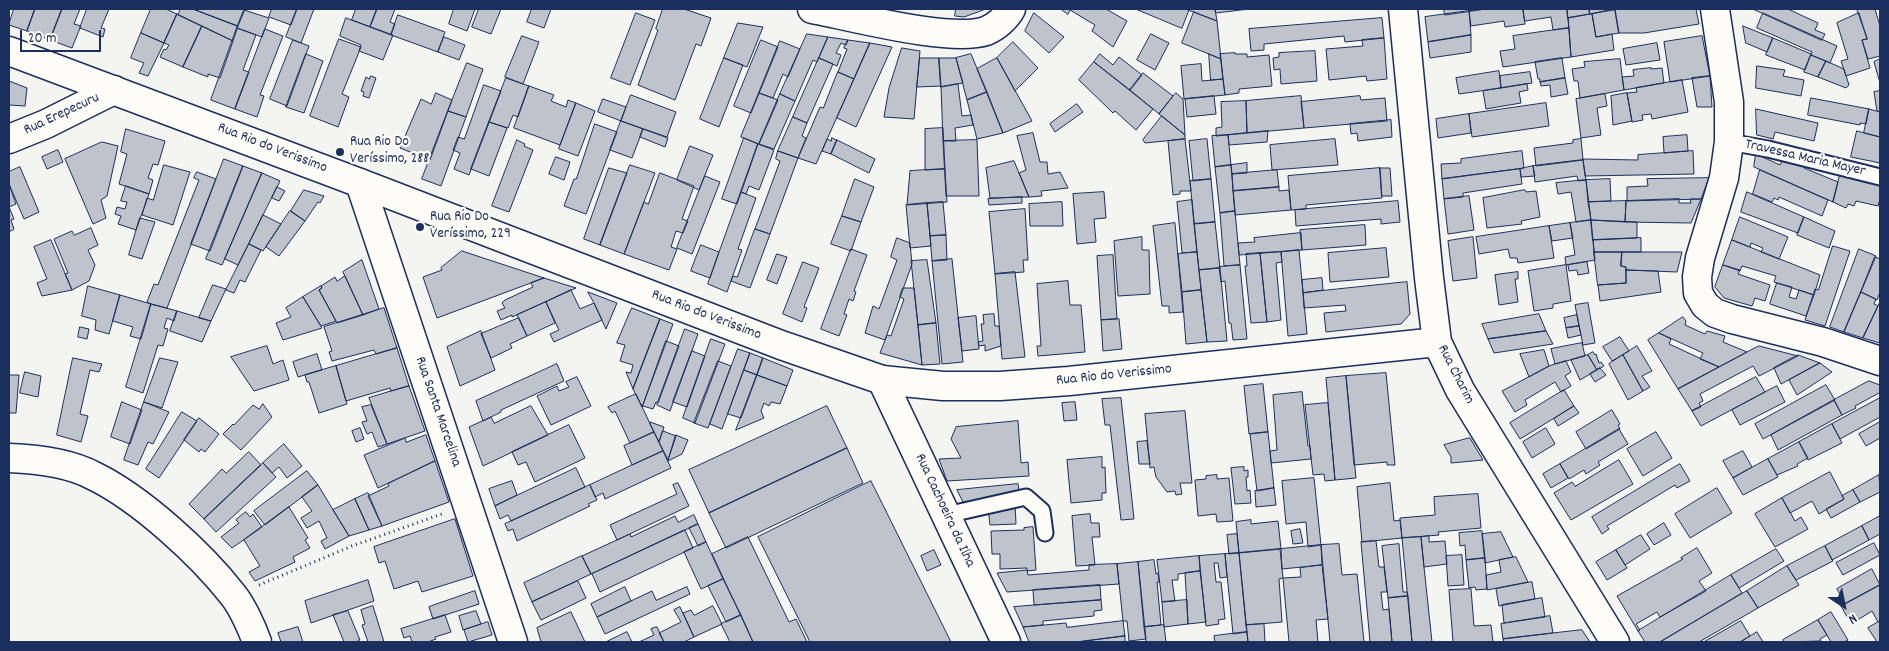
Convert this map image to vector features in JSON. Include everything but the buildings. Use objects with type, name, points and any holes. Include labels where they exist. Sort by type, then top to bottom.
[{"type":"street","points":[[812,9],[921,30],[962,34],[986,31],[1006,18],[1011,9]]},
{"type":"street","name":"Rua Charim","points":[[1403,9],[1437,342],[1460,390],[1616,642]]},
{"type":"street","points":[[1715,9],[1729,102],[1730,142],[1724,178],[1700,258],[1697,277],[1698,293],[1705,305],[1716,313],[1732,319],[1823,342],[1880,361]]},
{"type":"street","name":"Rua Rio do Verissimo","points":[[9,51],[360,183],[781,345],[882,380],[943,386],[1000,386],[1069,381],[1437,342]]},
{"type":"street","name":"Rua Erepecuru","points":[[9,139],[46,124],[114,90]]},
{"type":"street","name":"Rua Santa Marcelina","points":[[360,183],[513,642]]},
{"type":"street","name":"Rua Cachoeira da Ilha","points":[[882,380],[1006,642]]},
{"type":"street","points":[[9,458],[65,466],[93,475],[123,493],[167,527],[198,556],[234,596],[257,642]]},
{"type":"lane","name":"Travessa Maria Mayer","points":[[1730,142],[1768,148],[1880,177]]},
{"type":"lane","points":[[946,515],[1026,497],[1042,511],[1045,533]]},
{"type":"path","points":[[234,596],[352,546],[468,504]]},
{"type":"place","name":"Rua Rio Do Veríssimo, 288","points":[[340,152]]},
{"type":"place","name":"Rua Rio Do Veríssimo, 229","points":[[420,227]]}]
